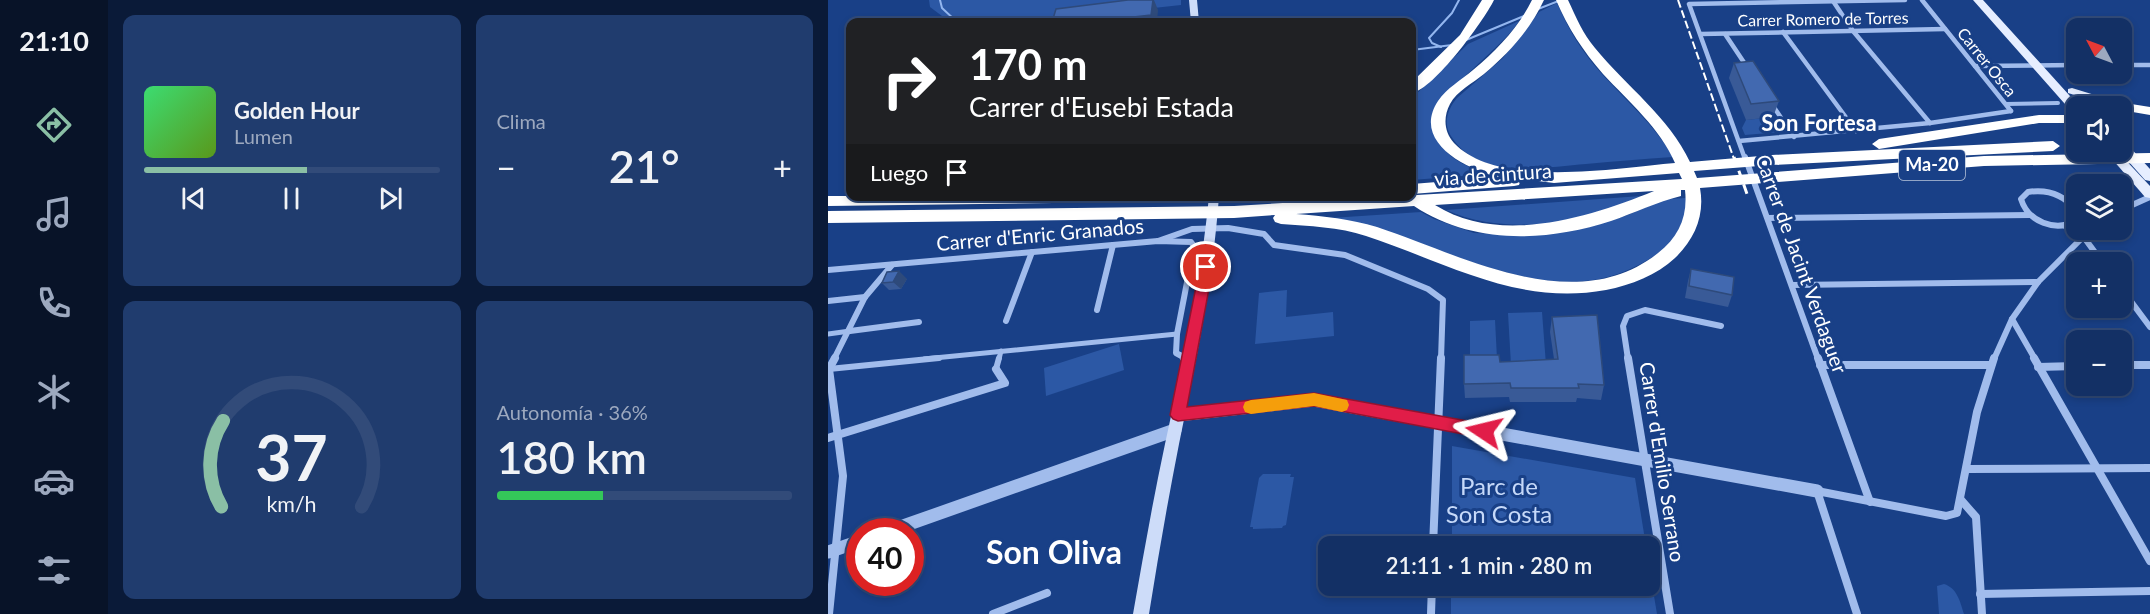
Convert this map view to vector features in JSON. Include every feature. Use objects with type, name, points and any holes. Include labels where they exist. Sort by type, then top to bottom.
[{"type":"highway","points":[[1416,85],[1454,49],[1488,0]]},
{"type":"highway","points":[[1537,1],[1526,22],[1491,61],[1448,98],[1440,111],[1438,127],[1452,150],[1472,163],[1500,172],[1539,174],[1554,178]]},
{"type":"highway","points":[[1230,217],[1357,228],[1491,277],[1529,286],[1568,289],[1607,284],[1625,279],[1655,264],[1678,245],[1691,222],[1695,200],[1689,176],[1665,133],[1586,47],[1562,2]]},
{"type":"highway","points":[[1416,81],[1454,49]]},
{"type":"highway","points":[[2039,119],[2062,109],[2066,104]]},
{"type":"highway","points":[[2132,108],[2150,111]]},
{"type":"highway","points":[[1772,160],[1790,153],[1890,143],[2039,119],[2066,119]]},
{"type":"highway","points":[[2132,145],[2150,146]]},
{"type":"highway","name":"Ma-20","points":[[1554,178],[1772,160],[2066,150]]},
{"type":"highway","name":"Ma-20","points":[[1653,192],[1674,192],[1690,184],[1984,161],[2066,151]]},
{"type":"highway","name":"Ma-20","points":[[2132,156],[2150,158]]},
{"type":"highway","name":"via de cintura","points":[[1416,189],[1554,178]]},
{"type":"highway","name":"via de cintura","points":[[828,217],[1201,202],[1230,217],[1620,188],[1653,192]]},
{"type":"highway","points":[[1416,199],[1433,211],[1466,224],[1515,229],[1574,225],[1615,214],[1653,192]]},
{"type":"highway","points":[[831,200],[846,200]]},
{"type":"main road","points":[[1193,0],[1195,18]]},
{"type":"main road","points":[[1978,0],[2066,99]]},
{"type":"main road","points":[[1989,0],[2048,65],[2066,97]]},
{"type":"main road","points":[[2132,157],[2150,177]]},
{"type":"main road","points":[[2121,162],[2150,195]]},
{"type":"main road","points":[[1141,614],[1190,362],[1211,235],[1214,201]]},
{"type":"street","points":[[1833,1],[1905,0]]},
{"type":"street","name":"Carrer Osca","points":[[1922,0],[2011,111],[1930,123]]},
{"type":"street","points":[[1833,1],[1852,31],[1930,123]]},
{"type":"street","name":"Carrer de Jacint Verdaguer","points":[[1833,1],[1689,4],[1870,502]]},
{"type":"street","name":"Carrer Romero de Torres","points":[[1701,33],[1945,29]]},
{"type":"street","points":[[1783,32],[1856,131]]},
{"type":"street","points":[[1725,34],[1749,70]]},
{"type":"street","points":[[1975,66],[2066,65]]},
{"type":"street","points":[[2132,65],[2150,65]]},
{"type":"street","points":[[1768,99],[1794,137]]},
{"type":"street","points":[[2006,104],[2066,101]]},
{"type":"street","points":[[2132,107],[2150,106]]},
{"type":"street","points":[[1739,141],[1930,123]]},
{"type":"street","points":[[2066,202],[2059,197],[2035,190],[2024,195],[2022,204],[2031,214],[2047,223],[2066,227]]},
{"type":"street","points":[[2132,204],[2150,195]]},
{"type":"street","points":[[1768,218],[2031,214]]},
{"type":"street","points":[[1158,242],[1230,217],[1264,234],[1274,244],[1345,255],[1428,289],[1443,300],[1433,536]]},
{"type":"street","points":[[1178,415],[1314,400],[1946,516],[1957,513],[1977,412],[1991,365],[2012,319],[2038,282],[2080,240]]},
{"type":"street","points":[[2085,240],[2094,252]]},
{"type":"street","name":"Carrer d'Enric Granados","points":[[828,270],[1113,245],[1191,242],[1194,246],[1177,334]]},
{"type":"street","points":[[1097,310],[1113,245]]},
{"type":"street","points":[[1006,321],[1032,252]]},
{"type":"street","points":[[829,614],[833,550],[843,476],[828,369],[850,331],[865,297],[892,265]]},
{"type":"street","points":[[1792,285],[2038,282]]},
{"type":"street","points":[[828,301],[865,297]]},
{"type":"street","points":[[2132,303],[2150,327]]},
{"type":"street","name":"Carrer d'Emilio Serrano","points":[[1670,614],[1623,326],[1627,316],[1645,310],[1721,326]]},
{"type":"street","points":[[2012,319],[2150,561]]},
{"type":"street","points":[[828,334],[919,322]]},
{"type":"street","points":[[828,369],[1177,334],[1176,353],[1190,362]]},
{"type":"street","points":[[828,438],[1005,383],[996,369],[1001,351]]},
{"type":"street","points":[[1820,365],[1991,365]]},
{"type":"street","points":[[2132,365],[2150,365]]},
{"type":"street","points":[[2038,368],[2066,367]]},
{"type":"street","points":[[924,519],[1175,430]]},
{"type":"street","points":[[1967,469],[2150,468]]},
{"type":"street","points":[[1817,491],[1857,614]]},
{"type":"street","points":[[1961,500],[1976,517],[1982,614]]},
{"type":"street","points":[[1980,594],[2150,591]]},
{"type":"street","points":[[993,614],[1047,593]]},
{"type":"street","points":[[1431,614],[1432,596]]},
{"type":"green space","points":[[929,0],[1181,0],[1181,5],[1062,18],[945,18],[930,7]]},
{"type":"green space","points":[[1557,3],[1588,57],[1648,123],[1673,157],[1515,168],[1480,161],[1465,152],[1453,139],[1447,118],[1457,98],[1503,58],[1539,12]]},
{"type":"green space","points":[[1519,21],[1500,43],[1444,97],[1432,115],[1436,133],[1444,149],[1456,160],[1488,174],[1416,180],[1416,94],[1468,44]]},
{"type":"green space","points":[[1773,117],[1780,132],[1745,135],[1742,128],[1746,120]]},
{"type":"green space","points":[[1641,196],[1643,198],[1596,214],[1545,224],[1494,223],[1446,210]]},
{"type":"green space","points":[[1687,198],[1684,216],[1677,232],[1666,246],[1651,258],[1625,271],[1600,279],[1575,282],[1551,281],[1501,271],[1331,218],[1421,212],[1474,233],[1527,235],[1586,228],[1625,216],[1666,199]]},
{"type":"green space","points":[[1287,290],[1286,317],[1333,312],[1334,336],[1255,344],[1259,293]]},
{"type":"green space","points":[[1542,312],[1546,365],[1511,365],[1508,313]]},
{"type":"green space","points":[[1495,320],[1497,359],[1470,360],[1470,321]]},
{"type":"green space","points":[[1119,344],[1124,370],[1046,396],[1044,368]]},
{"type":"green space","name":"Parc de Son Costa","points":[[1452,446],[1635,478],[1644,536],[1452,536]]},
{"type":"green space","points":[[1263,474],[1291,474],[1290,477],[1294,477],[1286,525],[1282,528],[1253,529],[1250,527],[1259,478]]},
{"type":"green space","points":[[1944,584],[1955,592],[1964,614],[1939,614],[1937,586]]},
{"type":"green space","name":"Parc de Son Costa","points":[[1451,596],[1654,596],[1657,614],[1451,614]]},
{"type":"building","points":[[1128,0],[1153,0],[1151,15],[1125,18],[1053,18],[1056,9]]},
{"type":"building","points":[[1753,61],[1779,101],[1751,104],[1734,63]]},
{"type":"building","points":[[1691,269],[1734,277],[1732,295],[1689,286]]},
{"type":"building","points":[[899,271],[893,282],[882,283],[887,272]]},
{"type":"building","points":[[1597,315],[1604,385],[1578,384],[1579,388],[1511,388],[1510,383],[1464,384],[1464,355],[1499,355],[1500,362],[1558,359],[1552,317]]},
{"type":"waterway","points":[[940,0],[942,8],[953,18]]},
{"type":"waterway","points":[[1440,47],[1432,43],[1429,38],[1452,13],[1459,0]]},
{"type":"waterway","points":[[1538,9],[1561,0]]},
{"type":"waterway","points":[[1466,40],[1524,16]]},
{"type":"waterway","points":[[1440,47],[1452,45]]},
{"type":"waterway","points":[[1416,50],[1440,47]]},
{"type":"railway","points":[[1678,0],[1734,159]]},
{"type":"railway","points":[[1734,157],[1747,194]]},
{"type":"slow traffic","points":[[1251,407],[1314,400],[1342,405]]},
{"type":"district","name":"Son Fortesa","points":[[1819,123]]},
{"type":"district","name":"Son Oliva","points":[[1054,553]]},
{"type":"route","points":[[1206,267],[1190,362],[1178,415],[1314,400],[1484,431]]}]
